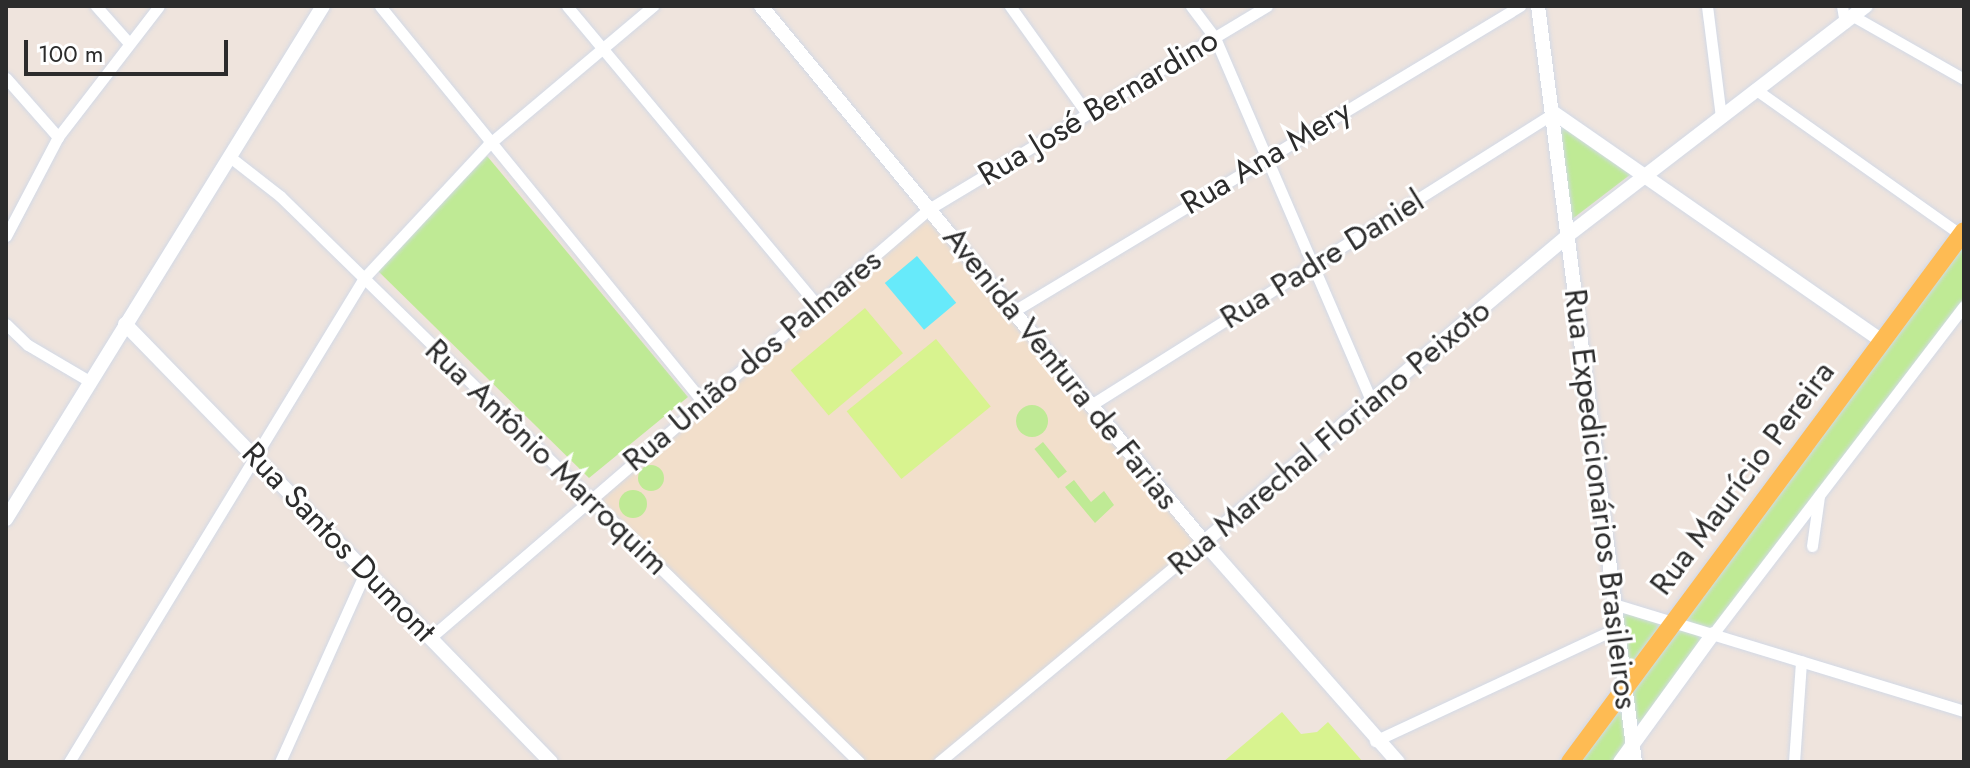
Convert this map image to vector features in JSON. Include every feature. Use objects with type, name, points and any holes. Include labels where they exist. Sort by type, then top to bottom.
[{"type":"main road","name":"Rua Maurício Pereira","points":[[1570,762],[1963,233]]},
{"type":"street","points":[[96,6],[128,42]]},
{"type":"street","points":[[6,236],[58,137],[128,42],[159,6]]},
{"type":"street","points":[[6,519],[323,6]]},
{"type":"street","points":[[380,6],[488,145],[703,402]]},
{"type":"street","points":[[567,6],[816,304]]},
{"type":"street","points":[[69,762],[364,278],[488,145],[653,6]]},
{"type":"street","name":"Avenida Ventura de Farias","points":[[761,6],[1204,542],[1375,741],[1398,762]]},
{"type":"street","points":[[1010,6],[1086,112]]},
{"type":"street","points":[[1191,6],[1215,38],[1310,267],[1371,401]]},
{"type":"street","name":"Rua José Bernardino","points":[[929,209],[1267,6]]},
{"type":"street","name":"Rua Ana Mery","points":[[1014,311],[1264,156],[1520,6]]},
{"type":"street","name":"Rua Expedicionários Brasileiros","points":[[1538,6],[1635,762]]},
{"type":"street","points":[[1707,6],[1721,117]]},
{"type":"street","name":"Rua Marechal Floriano Peixoto","points":[[939,762],[1567,236],[1847,15],[1866,6]]},
{"type":"street","points":[[1847,15],[1964,79]]},
{"type":"street","points":[[6,78],[58,137]]},
{"type":"street","points":[[1755,89],[1963,233]]},
{"type":"street","points":[[1554,113],[1647,174],[1882,341]]},
{"type":"street","name":"Rua Padre Daniel","points":[[1091,405],[1554,113]]},
{"type":"street","name":"Rua Antônio Marroquim","points":[[230,157],[280,196],[859,762]]},
{"type":"street","name":"Rua União dos Palmares","points":[[430,638],[589,498],[929,209]]},
{"type":"street","points":[[1620,762],[1713,634],[1964,306]]},
{"type":"street","points":[[6,324],[28,345],[89,381]]},
{"type":"street","name":"Rua Santos Dumont","points":[[125,324],[257,456],[551,762]]},
{"type":"street","points":[[1812,546],[1819,496]]},
{"type":"street","points":[[280,762],[366,571]]},
{"type":"street","points":[[1614,604],[1964,711]]},
{"type":"street","points":[[1375,741],[1617,628]]},
{"type":"street","points":[[1794,762],[1801,661]]},
{"type":"shaded area","points":[[929,209],[1204,542],[939,762],[859,762],[589,498]]},
{"type":"green space","points":[[1559,123],[1635,171],[1571,220]]},
{"type":"green space","points":[[487,156],[688,397],[589,478],[376,269]]},
{"type":"green space","points":[[1964,231],[1964,306],[1620,762],[1570,762],[1624,689],[1614,604],[1673,621]]},
{"type":"green space","points":[[865,308],[903,353],[829,416],[791,370]]},
{"type":"green space","points":[[936,339],[991,407],[901,479],[847,411]]},
{"type":"green space","points":[[1032,405],[1043,410],[1048,421],[1043,432],[1032,437],[1021,432],[1016,421],[1021,410]]},
{"type":"green space","points":[[1043,442],[1067,472],[1058,478],[1034,449]]},
{"type":"green space","points":[[651,465],[660,469],[664,478],[660,487],[651,491],[642,487],[638,478],[642,469]]},
{"type":"green space","points":[[1074,480],[1091,502],[1104,491],[1114,505],[1095,523],[1065,487]]},
{"type":"green space","points":[[633,490],[643,494],[647,504],[643,514],[633,518],[623,514],[619,504],[623,494]]},
{"type":"green space","points":[[1282,712],[1301,734],[1317,732],[1328,722],[1363,762],[1223,762]]},
{"type":"water","points":[[917,256],[956,303],[924,330],[885,283]]}]
